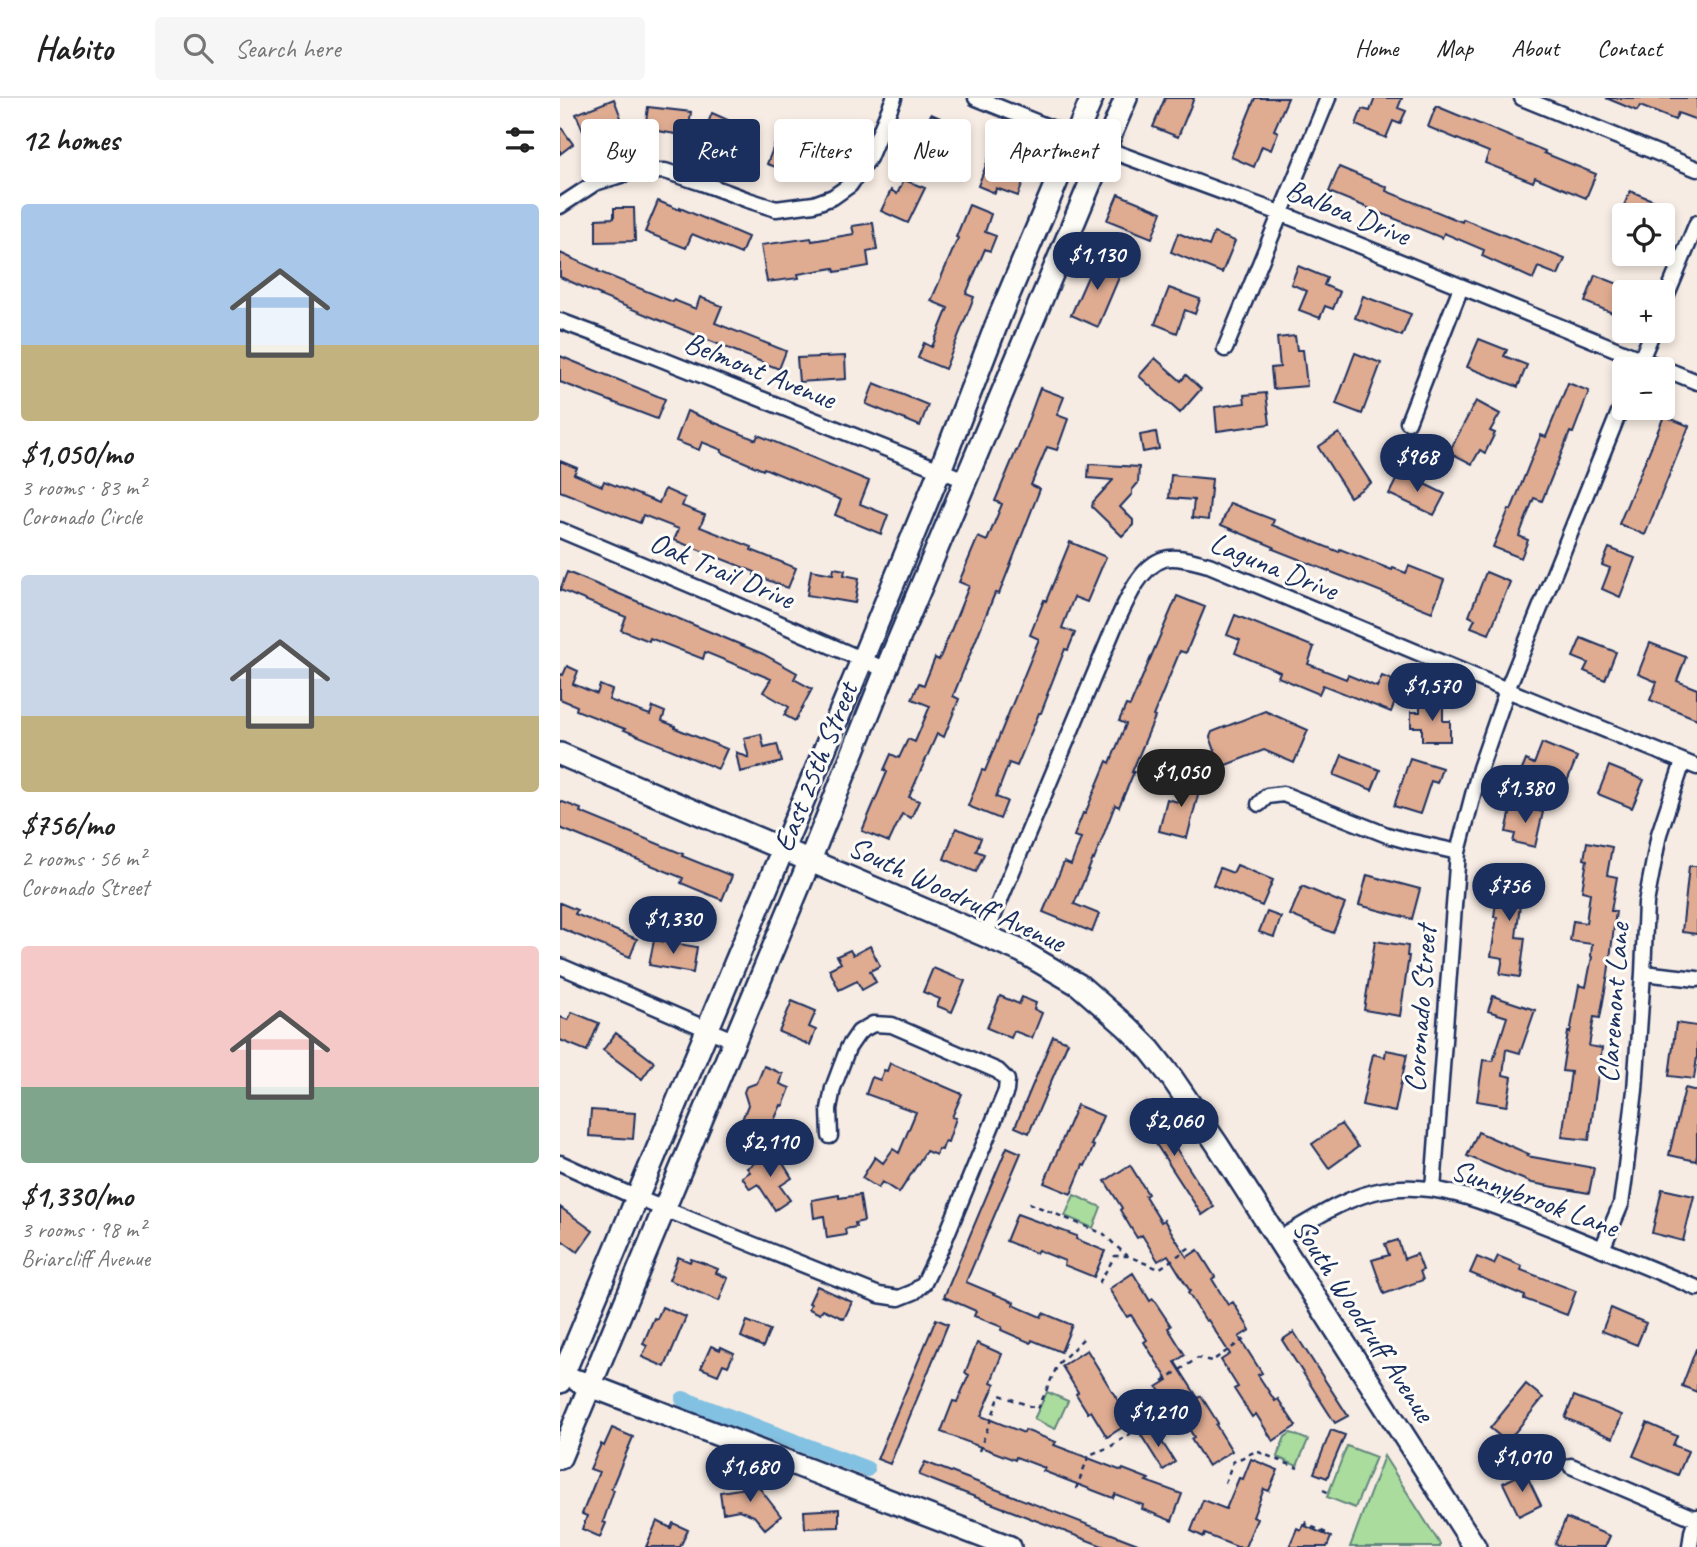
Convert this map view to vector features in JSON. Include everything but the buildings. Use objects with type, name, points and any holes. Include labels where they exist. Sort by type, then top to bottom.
[{"type":"street","points":[[560,206],[595,183],[631,172],[665,171],[776,209],[814,204],[833,197],[850,185],[869,158],[894,98]]},
{"type":"street","name":"Balboa Drive","points":[[976,98],[1028,119]]},
{"type":"street","name":"East 25th Street","points":[[1084,119],[1092,98]]},
{"type":"street","name":"East 25th Street","points":[[1117,119],[1126,98]]},
{"type":"street","points":[[1225,349],[1328,98]]},
{"type":"street","points":[[1521,98],[1697,169]]},
{"type":"street","name":"Balboa Drive","points":[[1121,154],[1280,213],[1623,357]]},
{"type":"street","name":"East 25th Street","points":[[561,1377],[862,660],[1001,313],[1057,182]]},
{"type":"street","name":"East 25th Street","points":[[560,1458],[1091,182]]},
{"type":"street","points":[[1673,280],[1697,223]]},
{"type":"street","points":[[1408,422],[1461,287]]},
{"type":"street","name":"Belmont Avenue","points":[[560,321],[965,480]]},
{"type":"street","name":"Balboa Drive","points":[[1675,375],[1697,382]]},
{"type":"street","name":"Coronado Street","points":[[1433,1189],[1458,852],[1480,768],[1507,691],[1616,420]]},
{"type":"street","name":"Oak Trail Drive","points":[[560,530],[886,670]]},
{"type":"street","name":"Laguna Drive","points":[[989,927],[1130,594],[1147,568],[1166,558],[1209,565],[1507,691],[1690,764]]},
{"type":"street","name":"South Woodruff Avenue","points":[[560,754],[782,849],[989,927],[1021,951],[1079,985],[1127,1027],[1172,1078],[1475,1547]]},
{"type":"street","name":"Claremont Lane","points":[[1602,1249],[1620,1204],[1624,1183],[1635,1090],[1646,903],[1659,834],[1690,764]]},
{"type":"street","points":[[1259,804],[1267,796],[1283,794],[1387,835],[1458,852]]},
{"type":"street","points":[[560,966],[735,1041]]},
{"type":"street","points":[[1643,973],[1697,979]]},
{"type":"street","points":[[560,1164],[637,1198],[878,1295],[899,1298],[914,1292],[924,1283],[1006,1091],[1007,1080],[998,1071],[892,1025],[873,1024],[859,1032],[848,1048],[833,1087],[829,1109],[830,1136]]},
{"type":"street","name":"Sunnybrook Lane","points":[[1277,1240],[1341,1204],[1371,1193],[1413,1187],[1433,1189],[1485,1203],[1697,1288]]},
{"type":"street","points":[[561,1377],[1010,1547]]},
{"type":"street","points":[[1571,1466],[1697,1518],[1690,1547]]},
{"type":"path","points":[[1029,1203],[1104,1234],[1128,1256],[1159,1269],[1193,1245]]},
{"type":"path","points":[[1099,1283],[1115,1256],[1117,1247]]},
{"type":"path","points":[[1115,1256],[1128,1256]]},
{"type":"path","points":[[1163,1381],[1198,1358],[1212,1361],[1246,1338]]},
{"type":"path","points":[[979,1451],[1000,1395],[1038,1409],[1058,1364],[1083,1339]]},
{"type":"path","points":[[1076,1489],[1089,1455],[1110,1447],[1136,1430]]},
{"type":"path","points":[[1225,1483],[1233,1462],[1256,1451],[1298,1468]]},
{"type":"path","points":[[1323,1490],[1329,1493]]},
{"type":"path","points":[[1306,1521],[1326,1533]]},
{"type":"green space","points":[[1074,1195],[1101,1207],[1093,1228],[1065,1216]]},
{"type":"green space","points":[[1047,1392],[1068,1401],[1055,1429],[1034,1419]]},
{"type":"green space","points":[[1291,1433],[1308,1440],[1297,1466],[1277,1457],[1285,1437]]},
{"type":"green space","points":[[1347,1446],[1376,1457],[1355,1508],[1327,1497]]},
{"type":"green space","points":[[1384,1456],[1440,1544],[1440,1547],[1350,1547]]},
{"type":"waterway","points":[[683,1399],[867,1469]]}]
